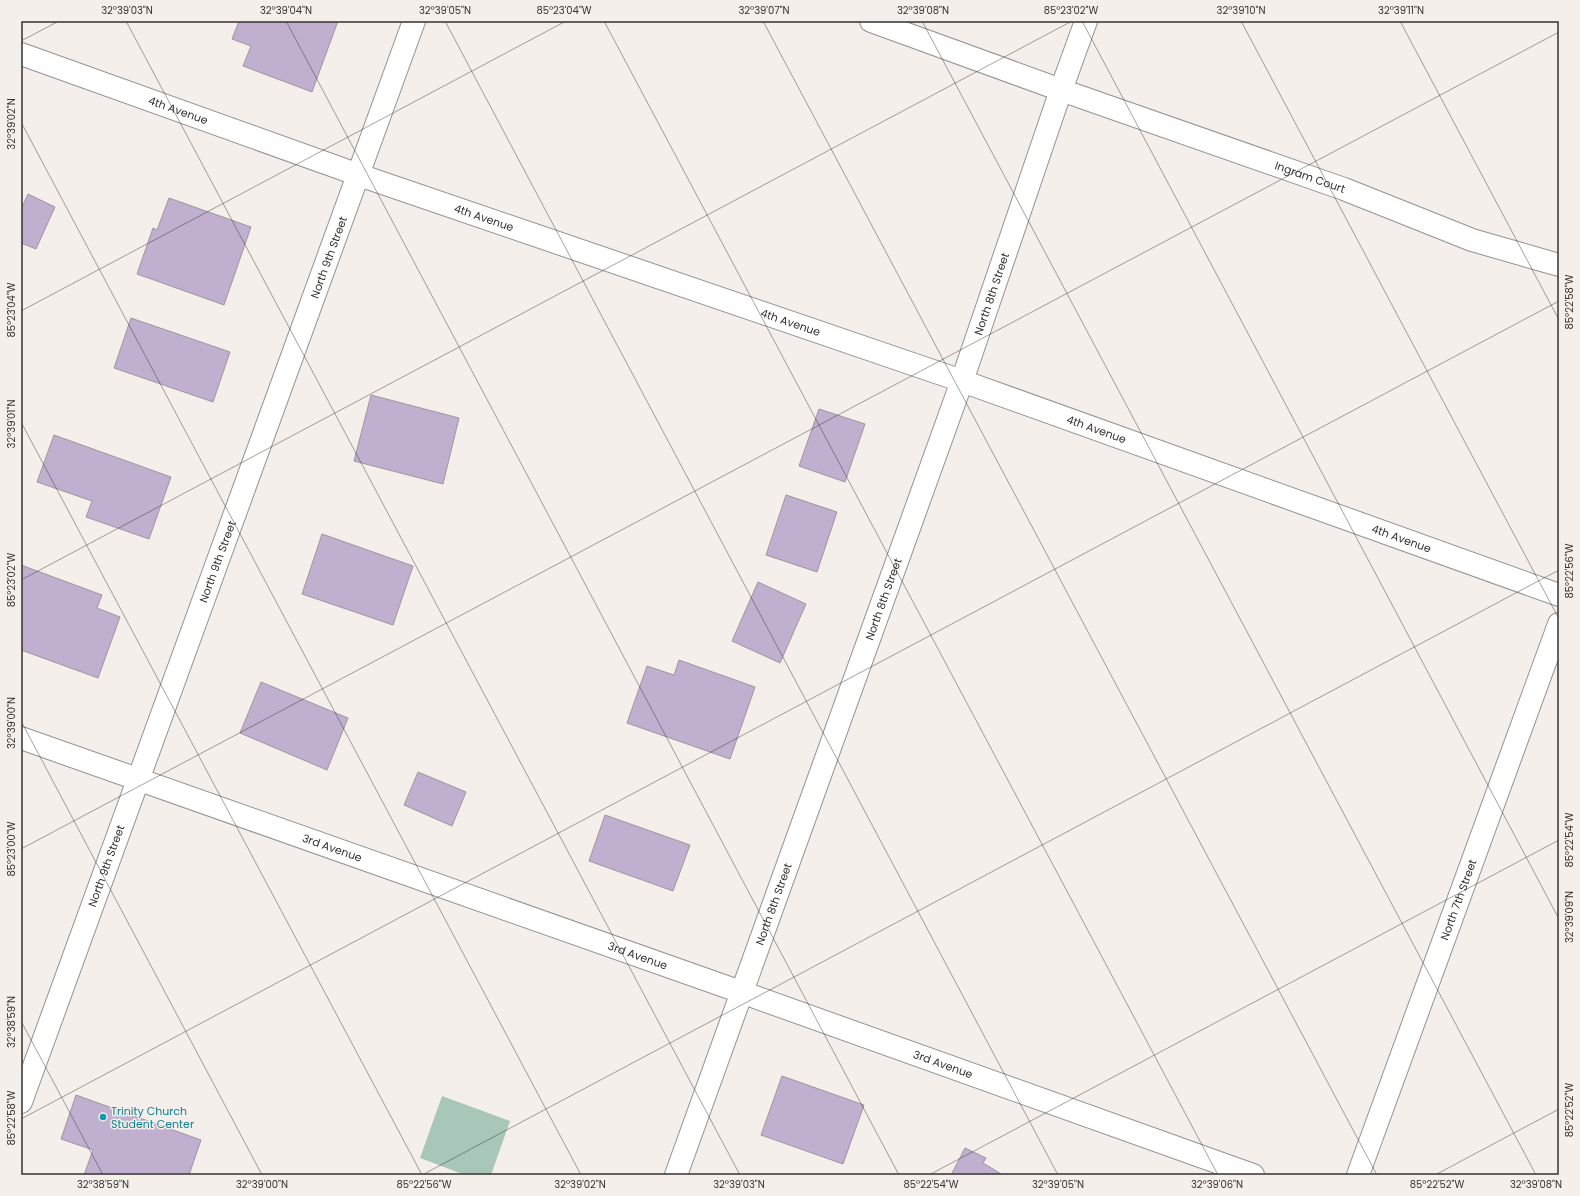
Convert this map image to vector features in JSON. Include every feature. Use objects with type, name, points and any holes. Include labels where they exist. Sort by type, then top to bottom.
[{"type":"street","name":"North 9th Street","points":[[21,1102],[137,779],[414,21]]},
{"type":"street","name":"Ingram Court","points":[[871,21],[1061,90],[1344,189],[1472,240],[1559,265]]},
{"type":"street","name":"North 8th Street","points":[[676,1175],[962,381],[1086,21]]},
{"type":"street","name":"4th Avenue","points":[[21,54],[359,175],[962,381],[1559,595]]},
{"type":"street","name":"North 7th Street","points":[[1358,1175],[1559,624]]},
{"type":"street","name":"3rd Avenue","points":[[21,738],[741,992],[1253,1175]]},
{"type":"green space","points":[[442,1096],[510,1121],[491,1175],[465,1175],[420,1158]]},
{"type":"building","points":[[239,21],[338,21],[312,92],[243,66],[251,46],[232,39]]},
{"type":"building","points":[[28,194],[55,207],[36,249],[21,243],[21,209]]},
{"type":"building","points":[[169,198],[251,227],[224,305],[137,274],[153,228],[157,230]]},
{"type":"building","points":[[131,318],[230,352],[213,402],[114,368]]},
{"type":"building","points":[[371,395],[459,418],[443,484],[354,461]]},
{"type":"building","points":[[819,409],[865,424],[845,482],[799,466]]},
{"type":"building","points":[[54,435],[171,477],[149,539],[86,517],[92,501],[37,482]]},
{"type":"building","points":[[786,495],[837,512],[817,572],[766,555]]},
{"type":"building","points":[[322,534],[413,566],[393,625],[302,594]]},
{"type":"building","points":[[21,565],[102,595],[97,608],[120,617],[98,678],[21,650]]},
{"type":"building","points":[[758,582],[806,604],[780,663],[732,641]]},
{"type":"building","points":[[679,660],[755,687],[730,759],[627,723],[647,666],[674,675]]},
{"type":"building","points":[[261,682],[348,718],[327,770],[240,733]]},
{"type":"building","points":[[418,772],[466,792],[452,826],[404,805]]},
{"type":"building","points":[[605,815],[690,845],[673,891],[589,861]]},
{"type":"building","points":[[782,1076],[864,1105],[843,1164],[761,1135]]},
{"type":"building","name":"Trinity Church Student Center","points":[[76,1095],[201,1140],[189,1175],[84,1175],[93,1150],[61,1139]]},
{"type":"building","points":[[965,1148],[986,1158],[983,1163],[1003,1175],[951,1175]]},
{"type":"place","name":"Trinity Church Student Center","points":[[103,1117]]}]
